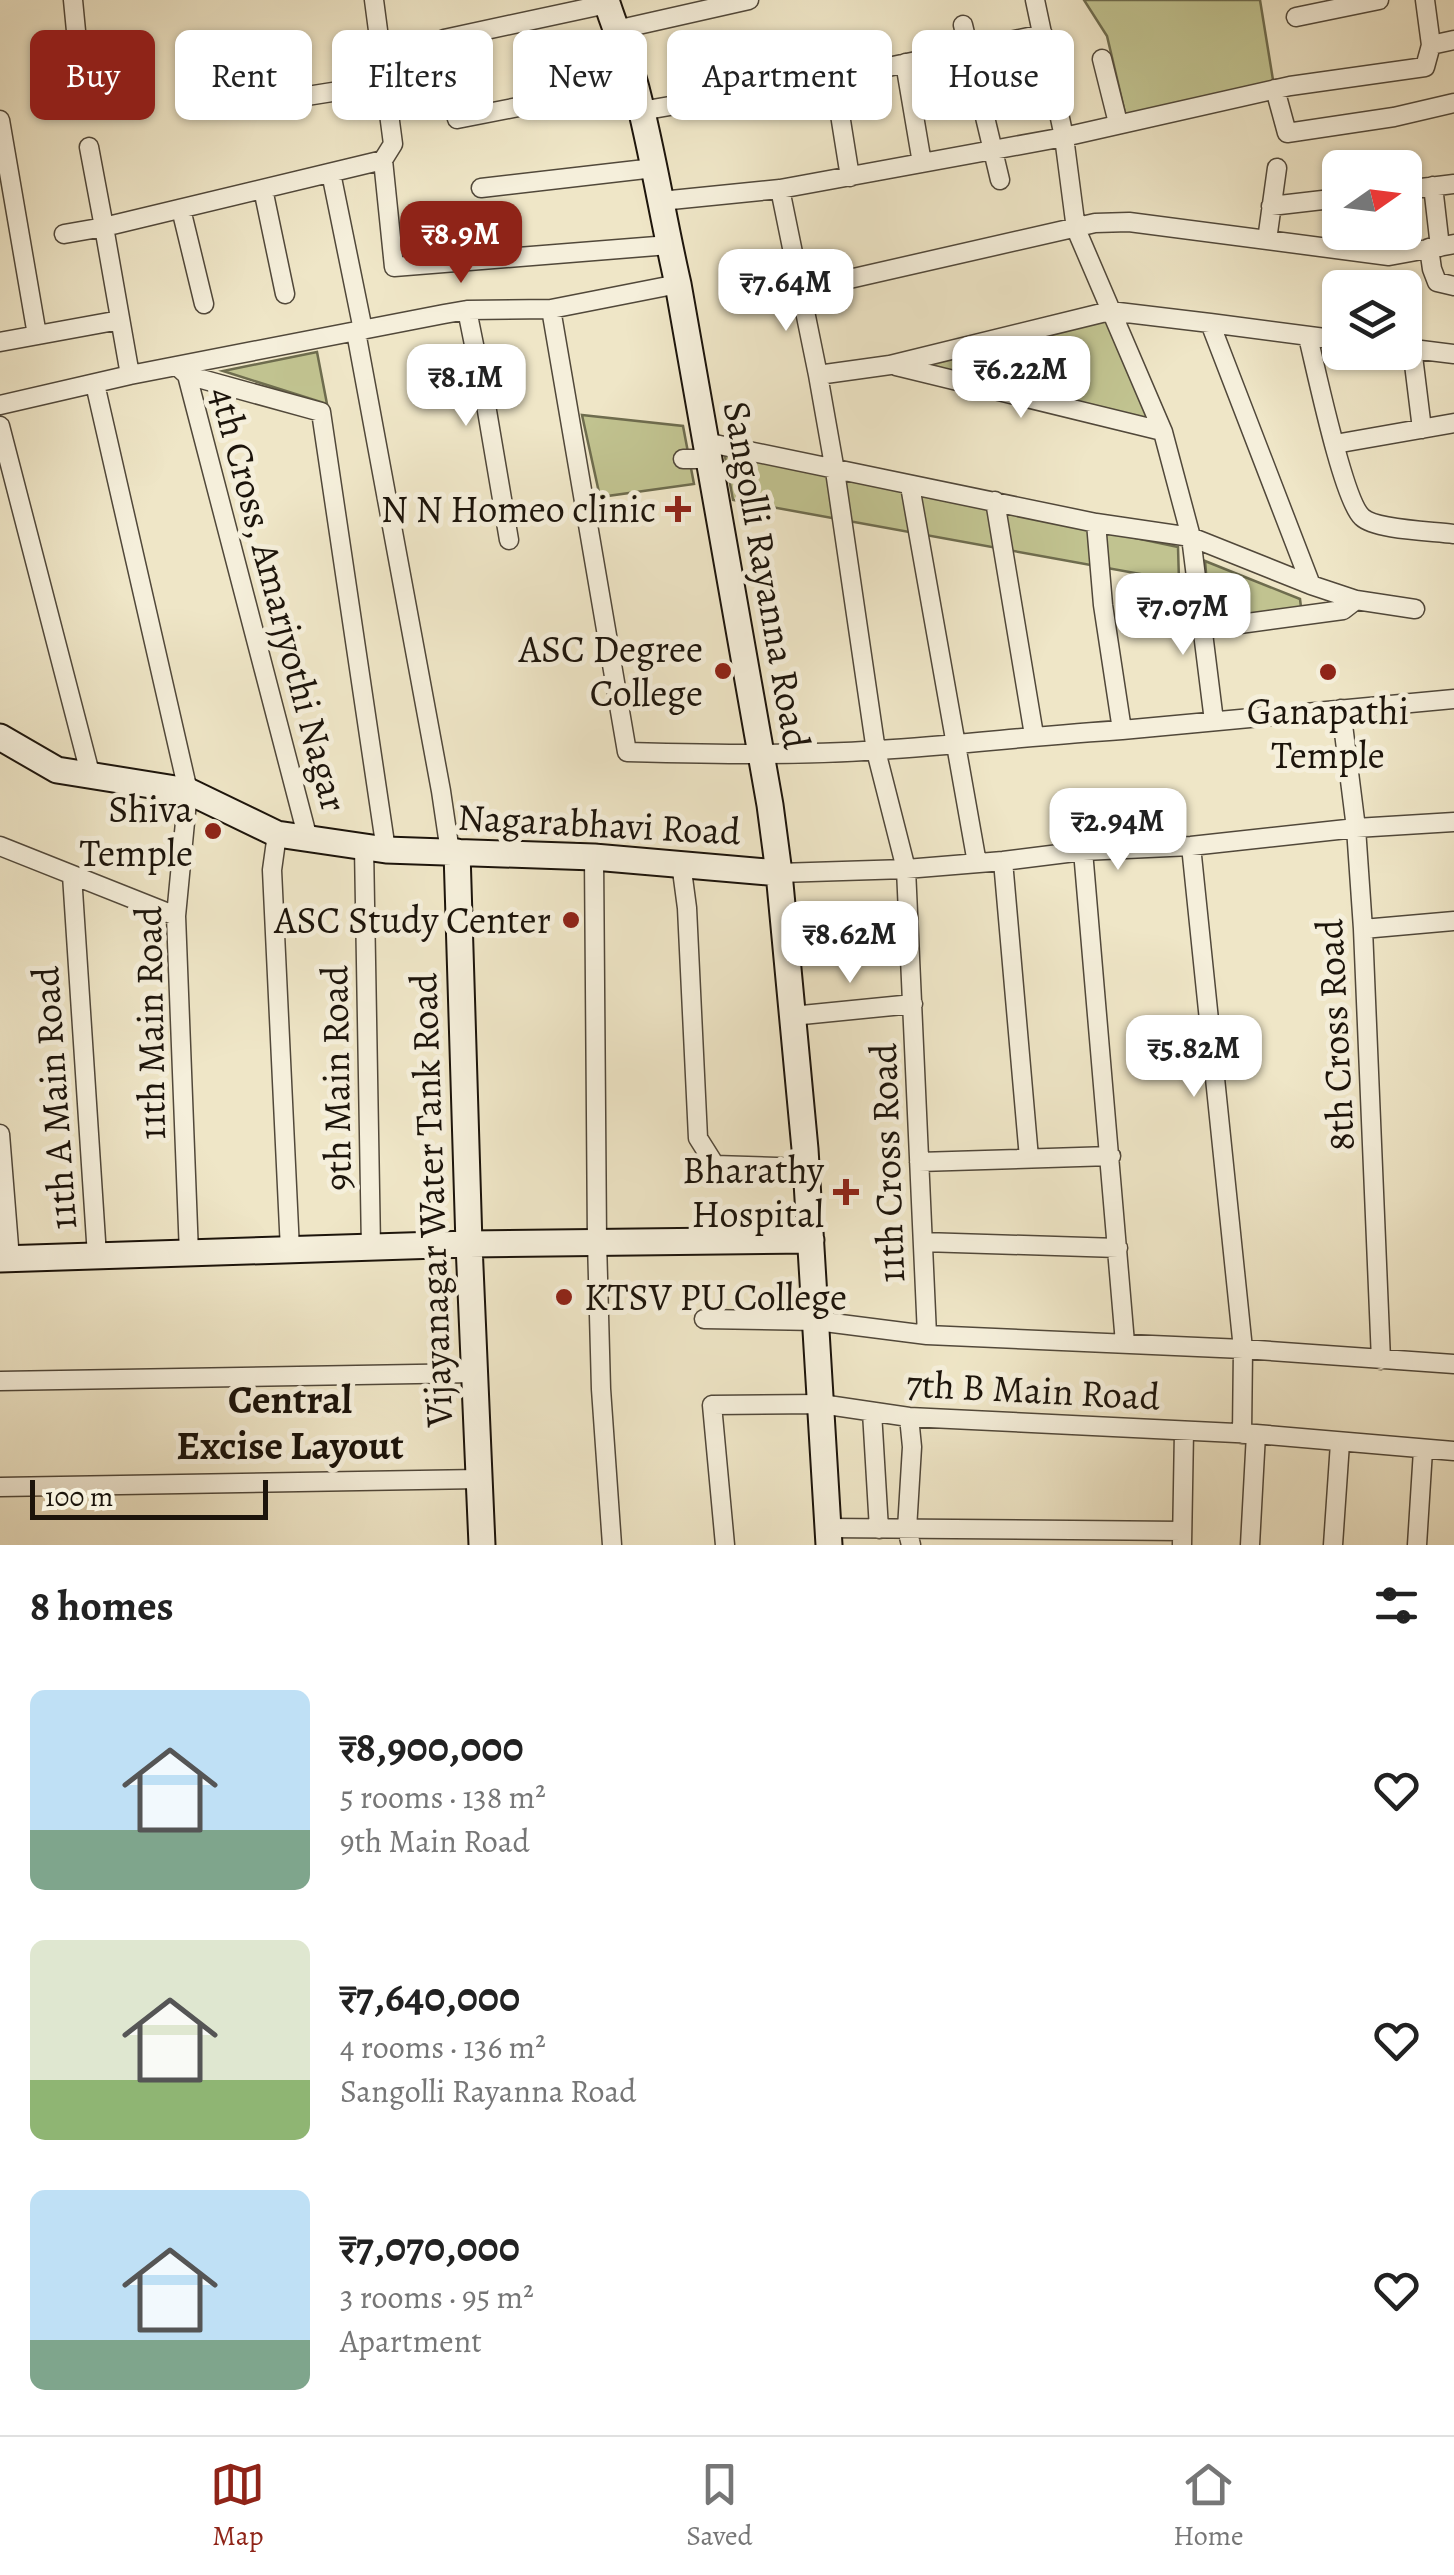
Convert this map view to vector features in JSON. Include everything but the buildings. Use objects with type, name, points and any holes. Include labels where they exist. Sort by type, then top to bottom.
[{"type":"street","points":[[73,0],[76,30]]},
{"type":"street","points":[[374,0],[378,30]]},
{"type":"street","points":[[616,30],[748,0]]},
{"type":"street","points":[[1296,17],[1379,0]]},
{"type":"street","points":[[661,200],[780,189],[1064,137],[1275,89],[1424,67],[1431,45],[1425,0]]},
{"type":"street","points":[[1035,1],[1042,30]]},
{"type":"street","points":[[483,30],[606,2]]},
{"type":"street","name":"Sangolli Rayanna Road","points":[[606,2],[616,30]]},
{"type":"street","points":[[964,25],[965,30]]},
{"type":"street","points":[[1431,45],[1454,40]]},
{"type":"street","points":[[1102,59],[1120,123]]},
{"type":"street","points":[[892,66],[912,61]]},
{"type":"street","points":[[905,63],[922,163]]},
{"type":"street","points":[[1275,89],[1287,133],[1394,117],[1454,103]]},
{"type":"street","points":[[0,120],[37,335]]},
{"type":"street","points":[[389,120],[393,144],[383,160],[394,267],[669,244]]},
{"type":"street","name":"Sangolli Rayanna Road","points":[[643,120],[678,284],[699,453],[780,874]]},
{"type":"street","points":[[841,120],[850,176]]},
{"type":"street","points":[[985,120],[1000,180]]},
{"type":"street","points":[[1061,120],[1076,229],[1149,396],[1192,537],[1214,721]]},
{"type":"street","points":[[89,147],[130,375]]},
{"type":"street","points":[[64,234],[383,160]]},
{"type":"street","points":[[481,188],[654,168]]},
{"type":"street","points":[[1267,240],[1276,168]]},
{"type":"street","points":[[332,173],[453,852]]},
{"type":"street","points":[[1422,188],[1454,184]]},
{"type":"street","points":[[1433,186],[1441,246],[1432,269],[1438,282],[1454,286]]},
{"type":"street","points":[[263,189],[286,294]]},
{"type":"street","name":"11th Cross Road","points":[[780,189],[835,471],[876,750],[906,869],[927,1335]]},
{"type":"street","points":[[1272,206],[1322,200]]},
{"type":"street","points":[[181,208],[204,304]]},
{"type":"street","points":[[801,290],[1095,223],[1129,222],[1389,256],[1441,246]]},
{"type":"street","points":[[0,404],[467,310],[551,309],[678,284]]},
{"type":"street","points":[[551,309],[627,752],[760,755],[876,750],[1454,700]]},
{"type":"street","points":[[467,310],[509,540]]},
{"type":"street","points":[[818,375],[890,365],[1110,312],[1322,338]]},
{"type":"street","points":[[0,342],[120,320]]},
{"type":"street","points":[[1210,324],[1311,585]]},
{"type":"street","points":[[1308,336],[1335,444],[1353,504],[1362,518],[1377,525],[1454,534]]},
{"type":"street","points":[[1422,350],[1454,354]]},
{"type":"street","points":[[890,365],[1162,431]]},
{"type":"street","name":"4th Cross, Amarjyothi Nagar","points":[[182,370],[308,839]]},
{"type":"street","name":"9th Main Road","points":[[182,370],[321,412],[375,849],[371,1248]]},
{"type":"street","points":[[1412,370],[1422,428]]},
{"type":"street","name":"11th Main Road","points":[[96,384],[188,792],[176,916],[189,1254]]},
{"type":"street","points":[[1335,444],[1454,423]]},
{"type":"street","points":[[0,426],[91,776]]},
{"type":"street","points":[[699,453],[835,471],[1096,523],[1192,537],[1356,600],[1415,610]]},
{"type":"street","points":[[910,486],[977,863]]},
{"type":"street","points":[[994,502],[1034,735]]},
{"type":"street","points":[[1096,523],[1103,604],[1122,730]]},
{"type":"street","points":[[1203,629],[1342,610],[1356,600]]},
{"type":"street","name":"8th Cross Road","points":[[1341,709],[1356,828],[1363,928],[1380,1360]]},
{"type":"street","name":"Nagarabhavi Road","points":[[0,737],[57,770],[188,792],[277,834],[375,849],[594,857],[780,874],[806,1168],[828,1537]]},
{"type":"street","points":[[780,874],[906,869],[1083,850],[1192,846],[1454,822]]},
{"type":"street","points":[[277,834],[272,870],[290,1250]]},
{"type":"street","points":[[0,846],[176,916]]},
{"type":"street","points":[[1192,846],[1243,1349],[1250,1545]]},
{"type":"street","points":[[1083,850],[1125,1343]]},
{"type":"street","name":"Vijayanagar Water Tank Road","points":[[453,852],[482,1545]]},
{"type":"street","points":[[594,857],[597,1242],[601,1388],[612,1545]]},
{"type":"street","points":[[1003,861],[1029,1158]]},
{"type":"street","points":[[681,863],[698,1138],[715,1165],[806,1168]]},
{"type":"street","name":"11th A Main Road","points":[[72,874],[97,1256]]},
{"type":"street","points":[[1363,928],[1454,921]]},
{"type":"street","points":[[792,1016],[913,1004]]},
{"type":"street","points":[[0,1134],[5,1259],[469,1244],[811,1240]]},
{"type":"street","points":[[920,1162],[1111,1156]]},
{"type":"street","points":[[923,1242],[1118,1248]]},
{"type":"street","points":[[704,1319],[817,1321],[927,1335],[1243,1349],[1454,1364]]},
{"type":"street","points":[[0,1380],[475,1373]]},
{"type":"street","name":"7th B Main Road","points":[[725,1545],[712,1405],[821,1404],[909,1417],[1249,1434],[1454,1451]]},
{"type":"street","points":[[872,1412],[884,1534]]},
{"type":"street","points":[[909,1417],[909,1537]]},
{"type":"street","points":[[828,1537],[884,1534],[1182,1538],[1184,1431]]},
{"type":"street","points":[[1333,1545],[1340,1443]]},
{"type":"street","points":[[1416,1545],[1423,1450]]},
{"type":"street","points":[[0,1487],[479,1479]]},
{"type":"green space","points":[[1084,0],[1260,0],[1274,86],[1126,117],[1107,36]]},
{"type":"green space","points":[[1106,318],[1154,423],[909,365]]},
{"type":"green space","points":[[317,352],[327,404],[223,371]]},
{"type":"green space","points":[[582,415],[683,426],[694,484],[600,497]]},
{"type":"green space","points":[[724,451],[1178,547],[1179,581],[733,500]]},
{"type":"green space","points":[[1205,561],[1300,599],[1303,624],[1211,630]]},
{"type":"place","name":"N N Homeo clinic","points":[[678,509]]},
{"type":"place","name":"ASC Degree College","points":[[723,671]]},
{"type":"place","name":"Ganapathi Temple","points":[[1328,672]]},
{"type":"place","name":"Shiva Temple","points":[[213,831]]},
{"type":"place","name":"ASC Study Center","points":[[571,920]]},
{"type":"place","name":"Bharathy Hospital","points":[[846,1192]]},
{"type":"place","name":"KTSV PU College","points":[[564,1297]]},
{"type":"district","name":"Central Excise Layout","points":[[290,1422]]}]
